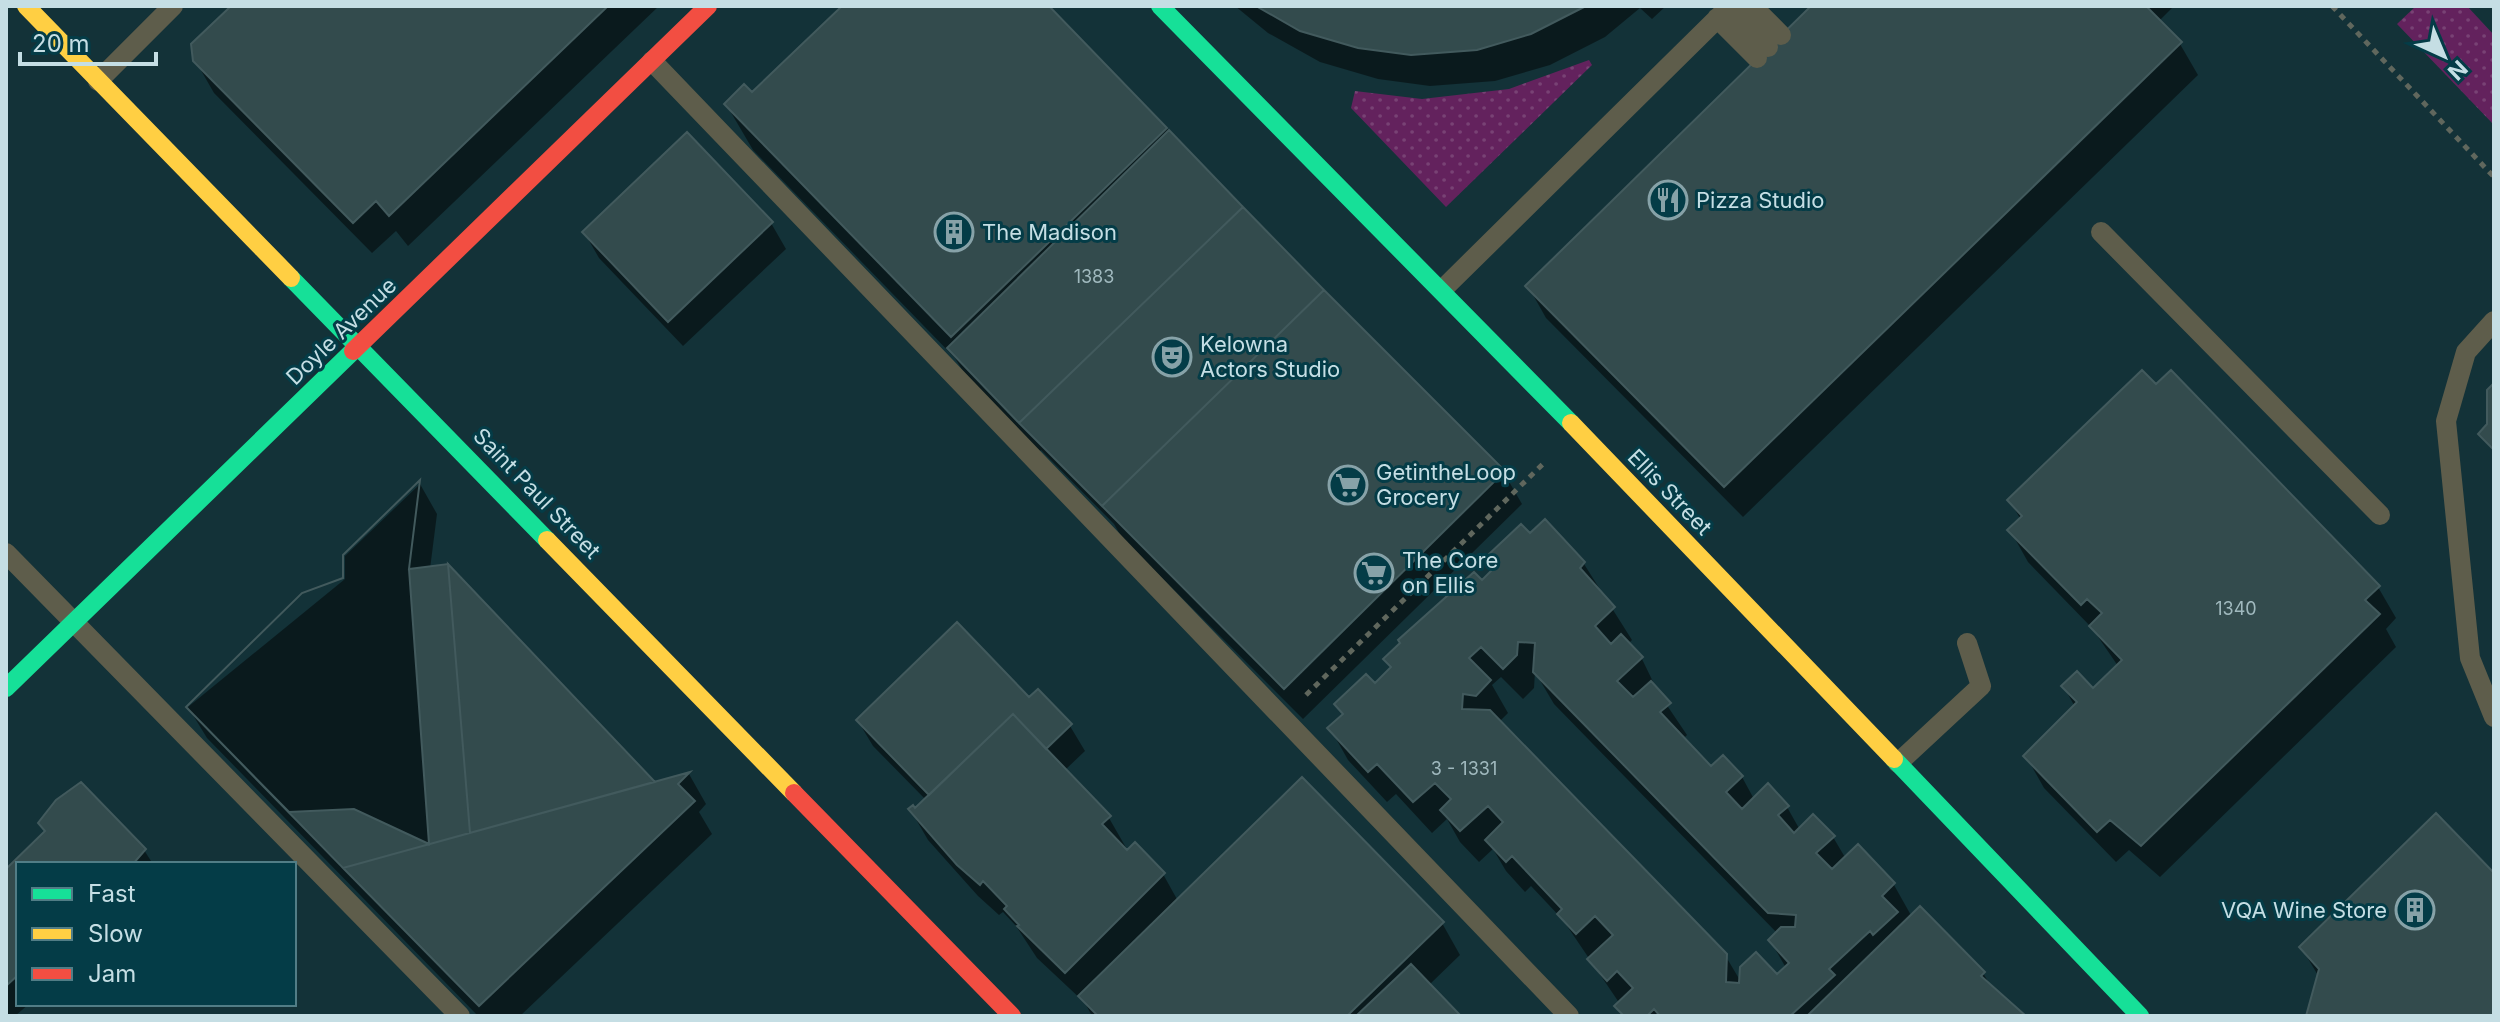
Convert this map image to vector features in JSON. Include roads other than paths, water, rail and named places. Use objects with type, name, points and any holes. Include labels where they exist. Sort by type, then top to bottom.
[{"type":"street","name":"Saint Paul Street","points":[[26,6],[1012,1016]]},
{"type":"street","name":"Doyle Avenue","points":[[6,688],[708,6]]},
{"type":"street","name":"Ellis Street","points":[[1160,6],[1443,289],[2140,1016]]},
{"type":"lane","points":[[98,81],[173,6]]},
{"type":"lane","points":[[1443,289],[1726,10],[1769,47],[1752,6]]},
{"type":"lane","points":[[652,61],[1569,1016]]},
{"type":"lane","points":[[2101,232],[2380,515]]},
{"type":"lane","points":[[2494,321],[2466,352],[2446,421],[2470,658],[2494,717]]},
{"type":"lane","points":[[6,553],[460,1016]]},
{"type":"lane","points":[[1898,763],[1981,686],[1967,643]]},
{"type":"place","name":"Pizza Studio","points":[[1668,200]]},
{"type":"place","name":"The Madison","points":[[954,232]]},
{"type":"place","name":"Kelowna Actors Studio","points":[[1172,357]]},
{"type":"place","name":"GetintheLoop Grocery","points":[[1348,485]]},
{"type":"place","name":"The Core on Ellis","points":[[1374,573]]},
{"type":"place","name":"VQA Wine Store","points":[[2415,910]]}]
